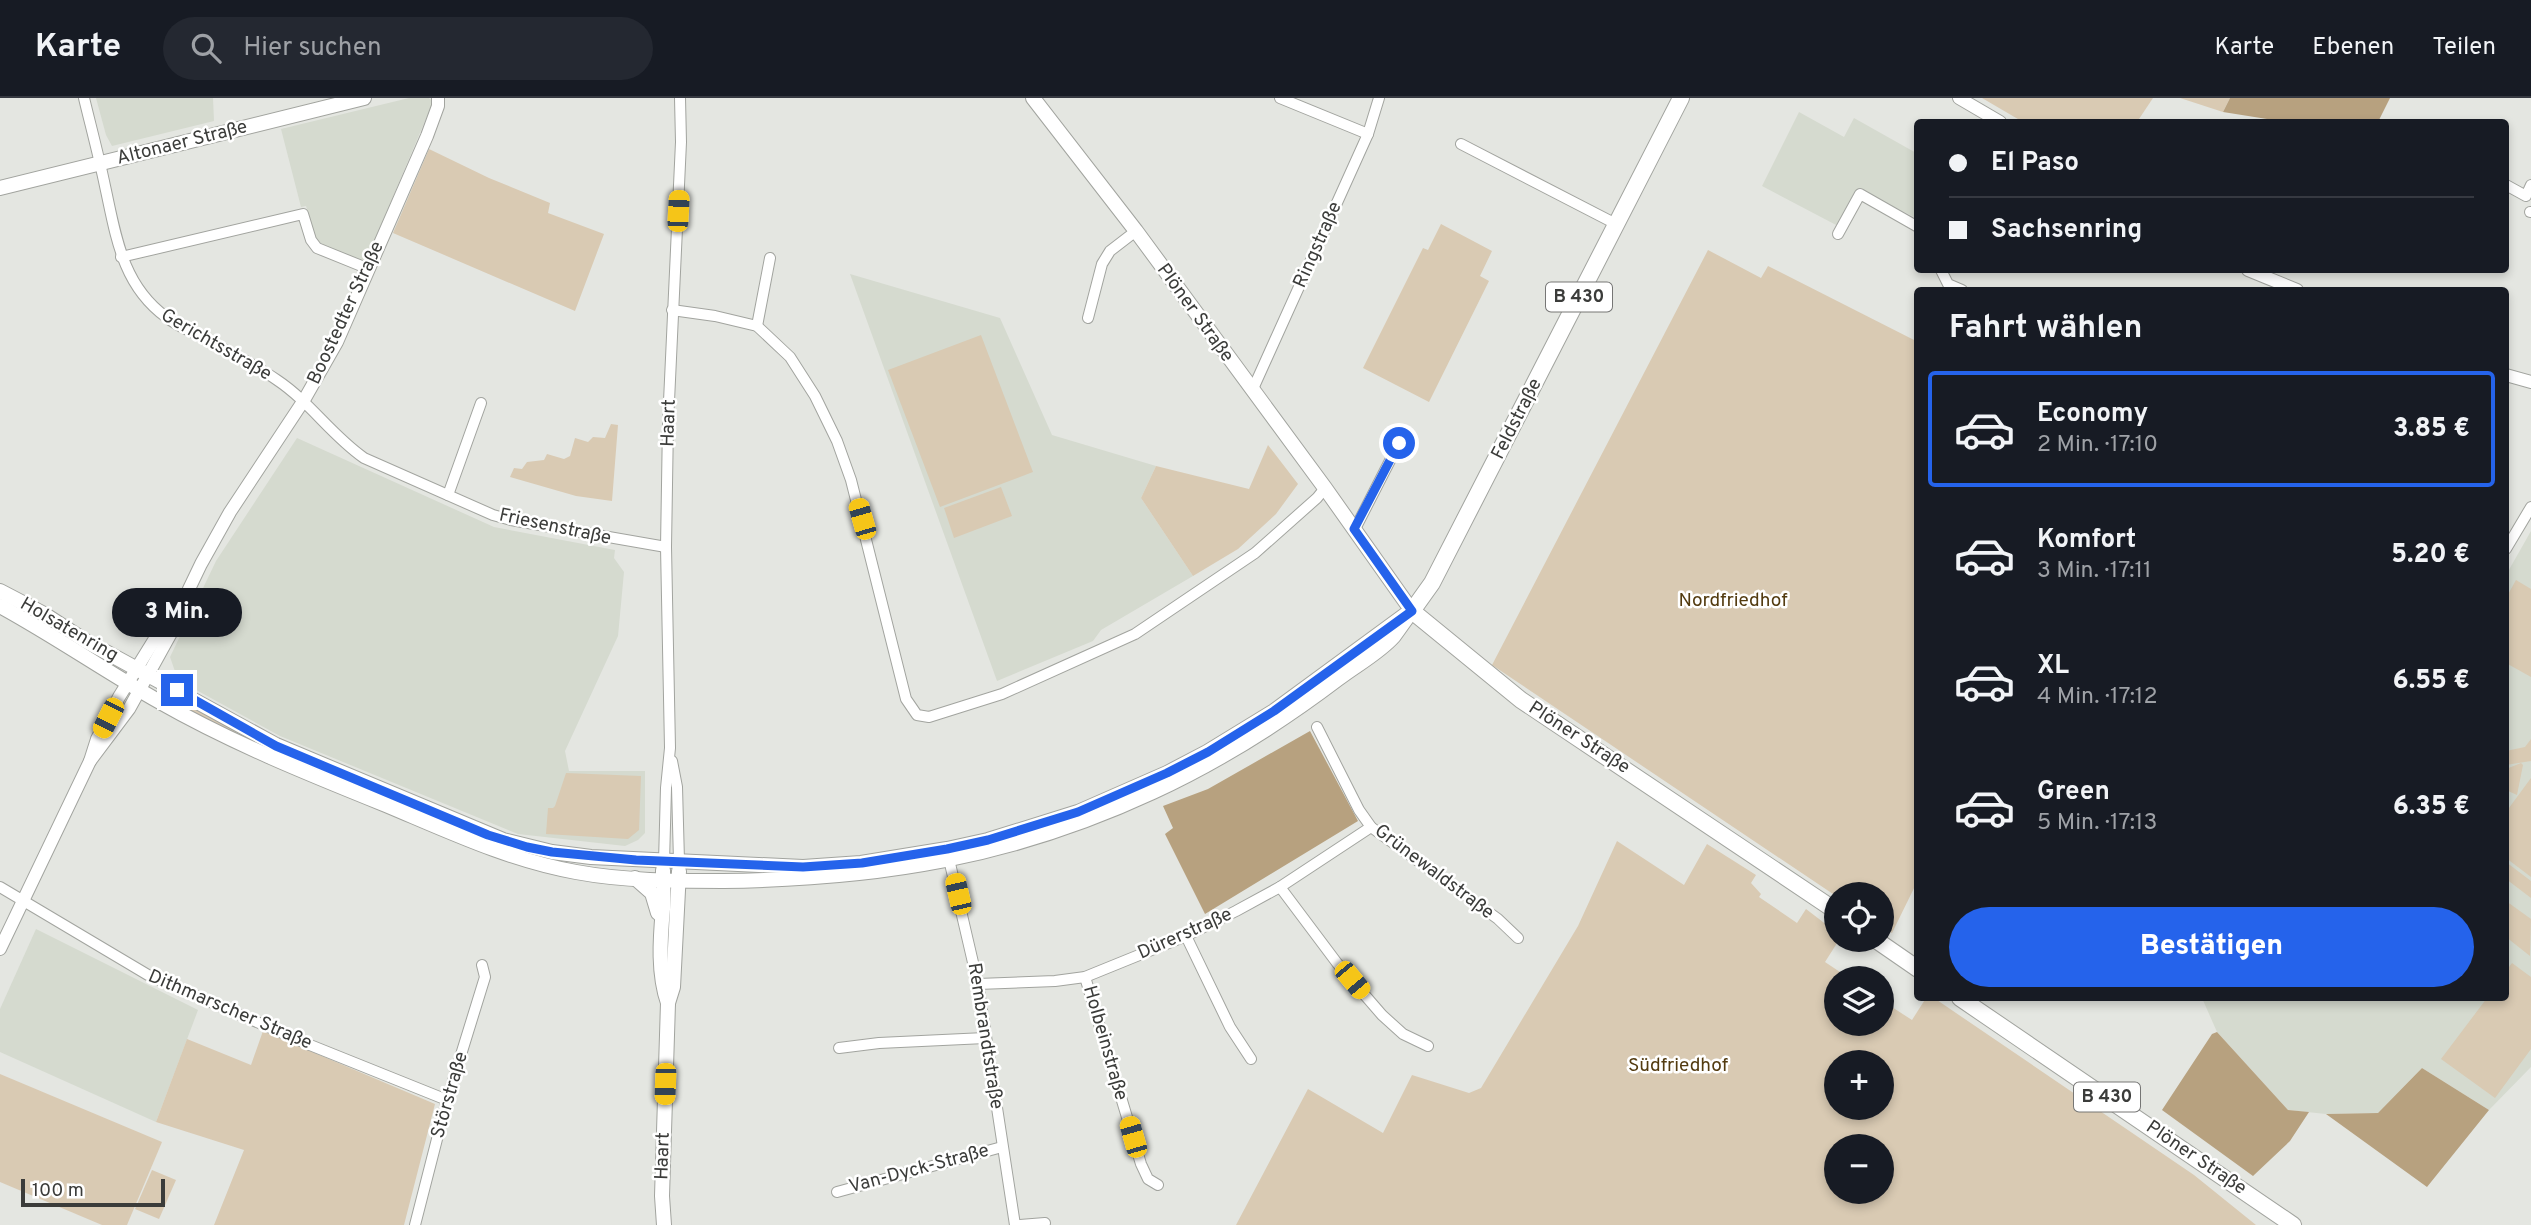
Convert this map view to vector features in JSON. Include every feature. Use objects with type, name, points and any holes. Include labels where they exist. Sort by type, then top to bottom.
[{"type":"main road","name":"Altonaer Straße","points":[[0,188],[317,104],[364,98]]},
{"type":"main road","name":"Plöner Straße","points":[[1033,98],[1136,231],[1412,611],[1521,700],[1824,903]]},
{"type":"main road","name":"Feldstraße","points":[[1412,611],[1432,583],[1681,98]]},
{"type":"main road","name":"Holsatenring","points":[[0,591],[276,746],[488,835],[552,852],[663,862],[803,867],[948,855]]},
{"type":"main road","name":"Holsatenring","points":[[0,606],[53,635],[134,687],[231,739],[496,851],[580,873],[678,880],[833,877],[920,867],[948,855]]},
{"type":"main road","points":[[948,855],[1078,812],[1208,752],[1274,711],[1412,611]]},
{"type":"main road","name":"Haart","points":[[664,1225],[662,1196],[668,1003],[673,987],[679,861]]},
{"type":"main road","name":"Haart","points":[[663,862],[660,928],[663,989],[668,1003]]},
{"type":"main road","points":[[635,878],[652,893],[658,908],[660,928]]},
{"type":"main road","points":[[1893,952],[1914,966]]},
{"type":"main road","name":"Plöner Straße","points":[[1968,1001],[2293,1225]]},
{"type":"street","name":"Gerichtsstraße","points":[[84,98],[121,257],[139,291],[150,306],[169,320],[262,370],[304,400]]},
{"type":"street","name":"Boostedter Straße","points":[[0,949],[90,761],[97,739],[144,672],[174,608],[189,589],[230,512],[304,400],[337,342],[427,136],[438,106],[438,98]]},
{"type":"street","name":"Haart","points":[[663,862],[670,748],[666,547],[672,310],[681,142],[680,98]]},
{"type":"street","points":[[1280,98],[1368,134]]},
{"type":"street","name":"Ringstraße","points":[[1252,391],[1368,134],[1379,98]]},
{"type":"street","points":[[1959,98],[1995,119]]},
{"type":"street","points":[[1461,144],[1616,223]]},
{"type":"street","points":[[2509,187],[2525,195],[2531,184]]},
{"type":"street","points":[[1839,234],[1860,194],[1914,225]]},
{"type":"street","points":[[121,257],[303,214],[311,240],[317,248],[369,269]]},
{"type":"street","points":[[1088,318],[1101,264],[1110,251],[1136,231]]},
{"type":"street","points":[[757,326],[770,258]]},
{"type":"street","points":[[1942,273],[1948,284],[1955,287]]},
{"type":"street","points":[[2255,273],[2290,287]]},
{"type":"street","points":[[672,310],[757,326],[790,357],[814,396],[836,441],[862,519],[906,699],[917,715],[929,717],[1002,694],[1135,634],[1255,553],[1325,488]]},
{"type":"street","points":[[2509,376],[2531,382]]},
{"type":"street","name":"Friesenstraße","points":[[304,400],[328,428],[364,457],[448,495],[511,520],[666,547]]},
{"type":"street","points":[[448,495],[481,403]]},
{"type":"street","points":[[1354,529],[1399,443]]},
{"type":"street","points":[[2509,544],[2531,507]]},
{"type":"street","name":"Grünewaldstraße","points":[[1317,727],[1359,810],[1371,827],[1498,919],[1518,938]]},
{"type":"street","name":"Haart","points":[[670,748],[677,788],[679,861]]},
{"type":"street","name":"Dürerstraße","points":[[978,984],[1085,977],[1186,936],[1280,887],[1371,827]]},
{"type":"street","name":"Rembrandtstraße","points":[[948,855],[978,984],[1002,1147],[1018,1225],[1045,1223]]},
{"type":"street","name":"Dithmarscher Straße","points":[[0,887],[148,975],[447,1100]]},
{"type":"street","points":[[1280,887],[1337,963],[1382,1015],[1403,1034],[1428,1046]]},
{"type":"street","points":[[1186,936],[1230,1027],[1251,1059]]},
{"type":"street","name":"Störstraße","points":[[415,1225],[447,1100],[485,977],[482,965]]},
{"type":"street","name":"Holbeinstraße","points":[[1085,977],[1141,1164],[1148,1179],[1158,1185]]},
{"type":"street","points":[[839,1048],[879,1043],[985,1038]]},
{"type":"street","name":"Van-Dyck-Straße","points":[[836,1192],[1002,1147]]},
{"type":"shaded area","points":[[96,98],[213,98],[214,121],[112,146],[106,135]]},
{"type":"shaded area","points":[[409,98],[429,98],[433,102],[365,263],[321,245],[316,238],[306,206],[301,207],[281,129]]},
{"type":"shaded area","points":[[2230,98],[2390,98],[2380,119],[2267,119],[2223,112]]},
{"type":"shaded area","points":[[1799,112],[1844,137],[1854,118],[1914,152],[1914,217],[1858,189],[1838,226],[1762,186]]},
{"type":"shaded area","points":[[850,274],[1000,318],[1052,435],[1156,466],[1141,498],[1193,576],[1101,630],[1093,641],[997,681]]},
{"type":"shaded area","points":[[297,438],[494,527],[615,550],[614,558],[624,572],[618,636],[565,751],[569,771],[645,771],[645,833],[638,840],[625,846],[518,834],[280,736],[178,680],[170,657],[216,561]]},
{"type":"shaded area","points":[[2531,531],[2531,1067],[2489,1110],[2422,1068],[2378,1113],[2326,1114],[2288,1110],[2217,1032],[2203,1001],[2509,1001],[2509,570]]},
{"type":"shaded area","points":[[1310,731],[1358,821],[1205,914],[1165,834],[1173,828],[1163,806],[1208,789]]},
{"type":"shaded area","points":[[36,929],[198,1010],[156,1122],[0,1052],[0,1009]]},
{"type":"shaded area","points":[[2217,1032],[2288,1110],[2309,1112],[2290,1141],[2253,1176],[2162,1110],[2212,1034]]},
{"type":"shaded area","points":[[2422,1068],[2489,1110],[2427,1187],[2326,1114],[2378,1113]]},
{"type":"green space","points":[[1982,98],[2153,98],[2139,119],[2018,119]]},
{"type":"green space","points":[[2180,98],[2230,98],[2223,112]]},
{"type":"green space","points":[[429,149],[550,203],[548,213],[604,234],[575,311],[393,233]]},
{"type":"green space","points":[[1441,224],[1492,251],[1480,276],[1489,281],[1429,402],[1363,368],[1423,248],[1428,250]]},
{"type":"green space","name":"Nordfriedhof","points":[[1708,250],[1761,278],[1768,266],[1914,340],[1914,888],[1894,929],[1894,882],[1824,882],[1824,888],[1492,665]]},
{"type":"green space","points":[[981,335],[1033,472],[940,507],[888,370]]},
{"type":"green space","points":[[611,424],[618,425],[612,501],[576,496],[510,477],[514,468],[522,469],[527,462],[544,460],[547,454],[564,459],[570,456],[575,438],[588,442],[593,437],[605,438]]},
{"type":"green space","points":[[1268,445],[1298,484],[1276,514],[1238,549],[1193,576],[1141,498],[1156,466],[1249,489]]},
{"type":"green space","points":[[1001,487],[1012,516],[954,538],[944,508]]},
{"type":"green space","points":[[2516,580],[2531,589],[2531,677],[2509,665],[2509,593]]},
{"type":"green space","points":[[172,698],[269,747],[370,791],[251,741],[170,701]]},
{"type":"green space","points":[[2531,739],[2531,761],[2509,765],[2509,750],[2525,747]]},
{"type":"green space","points":[[2521,763],[2523,765],[2517,795],[2509,791],[2509,768]]},
{"type":"green space","points":[[566,773],[641,776],[639,830],[628,839],[546,834],[548,808],[555,806]]},
{"type":"green space","points":[[2531,778],[2531,877],[2509,860],[2509,808]]},
{"type":"green space","name":"Südfriedhof","points":[[1617,841],[1684,885],[1707,844],[1756,875],[1751,883],[1761,894],[1759,897],[1797,923],[1806,909],[1824,923],[1824,952],[1831,952],[1825,962],[1831,966],[1824,966],[1824,1036],[1894,1036],[1894,1008],[1912,1020],[1924,1001],[1938,1001],[2194,1175],[2256,1225],[1236,1225],[1308,1089],[1383,1133],[1412,1075],[1469,1093],[1481,1088],[1578,926]]},
{"type":"green space","points":[[2509,864],[2531,881],[2531,898],[2509,881]]},
{"type":"green space","points":[[2509,903],[2531,919],[2530,956],[2509,939]]},
{"type":"green space","points":[[2512,963],[2531,977],[2531,1049],[2495,1098],[2441,1059],[2485,1001],[2509,1001],[2509,967]]},
{"type":"green space","points":[[263,1031],[435,1104],[404,1225],[214,1225],[244,1150],[156,1122],[187,1039],[251,1065]]},
{"type":"green space","points":[[0,1074],[162,1142],[127,1225],[102,1225],[0,1182]]},
{"type":"green space","points":[[152,1170],[176,1180],[159,1219],[135,1209]]},
{"type":"route","points":[[177,690],[276,746],[488,835],[527,847],[592,857],[803,867],[862,863],[947,849],[988,840],[1078,812],[1167,773],[1208,752],[1274,711],[1412,611],[1354,529],[1399,443]]}]
